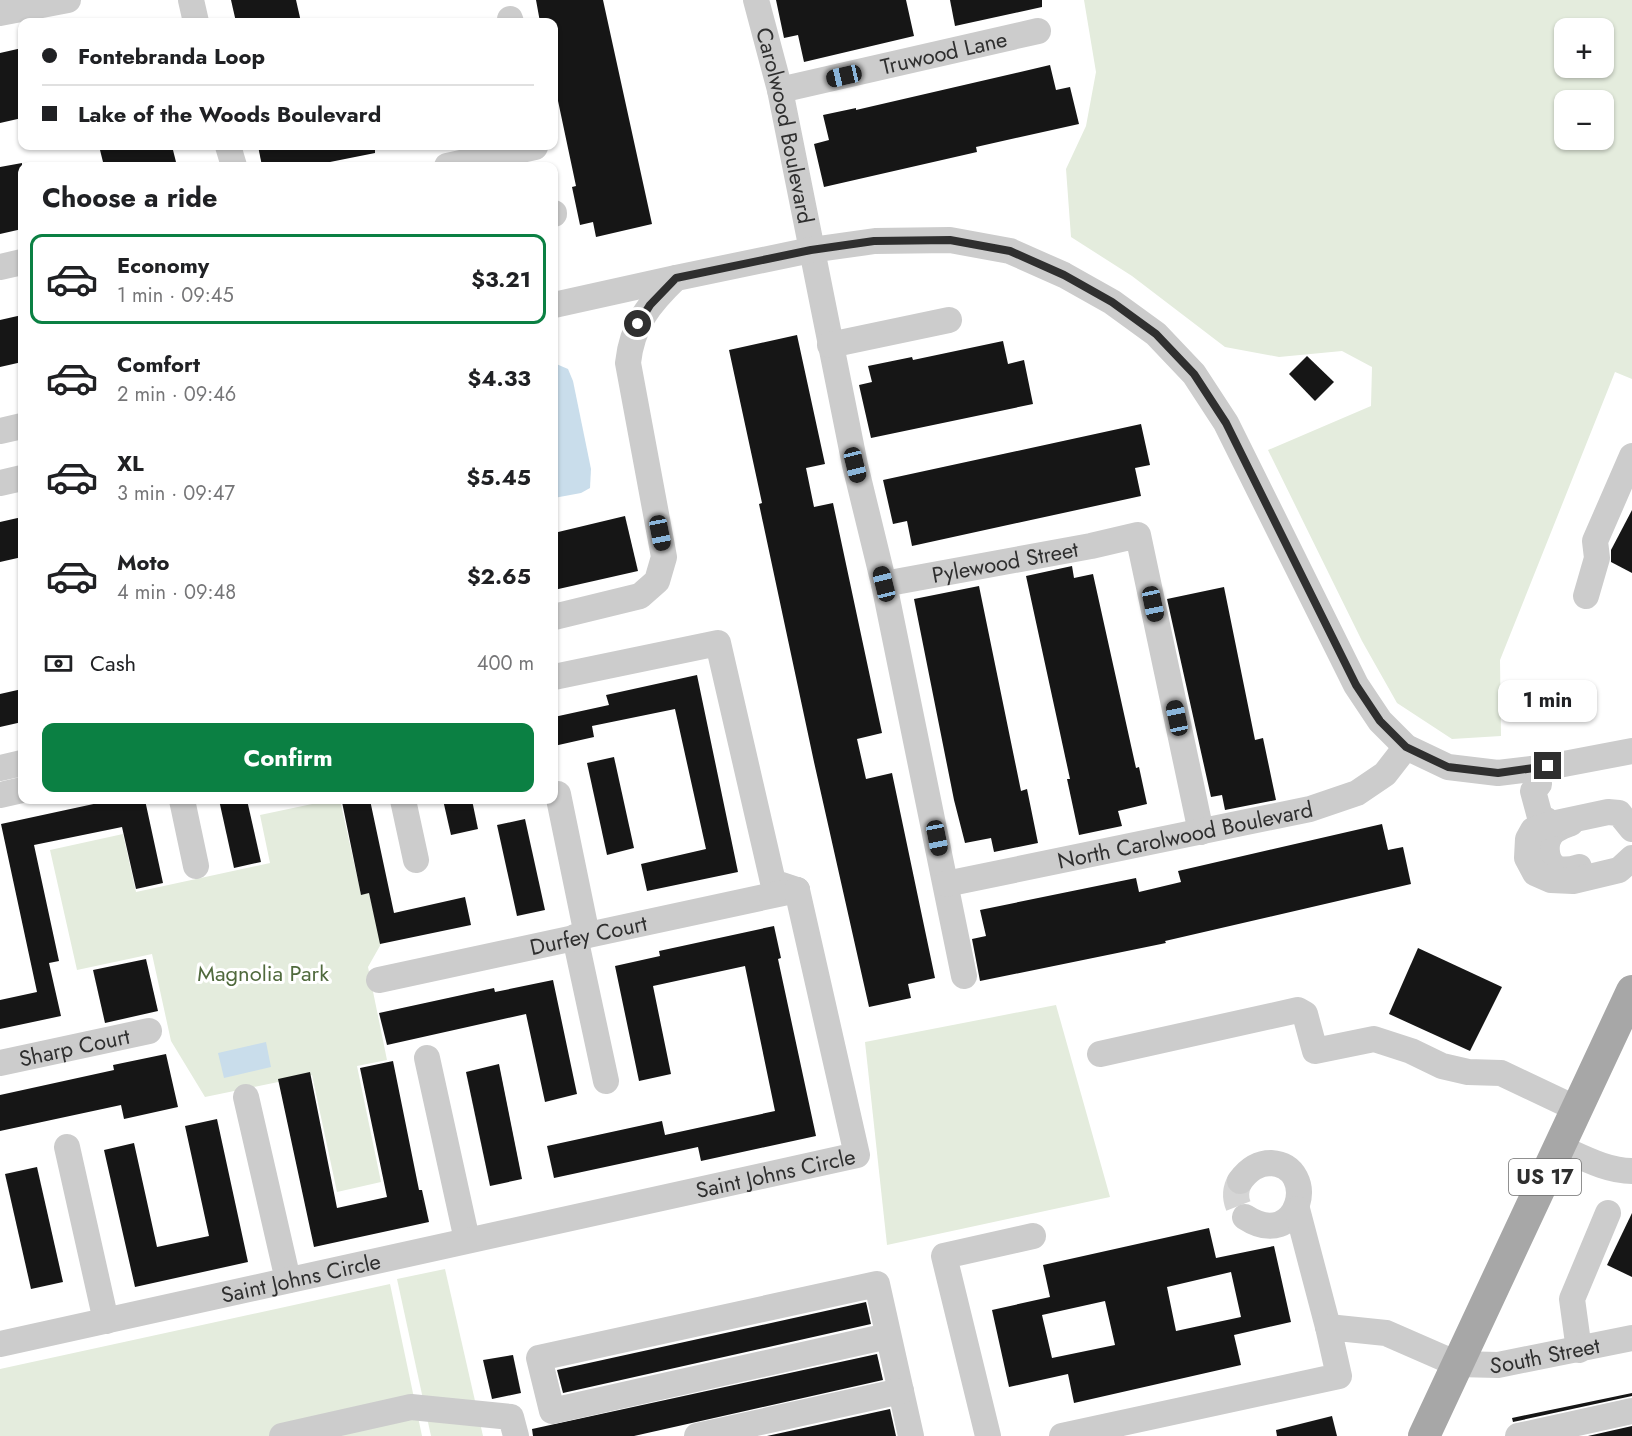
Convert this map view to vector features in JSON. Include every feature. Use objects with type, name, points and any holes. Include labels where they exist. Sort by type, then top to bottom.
[{"type":"main road","name":"US 17","points":[[1424,1436],[1632,990]]},
{"type":"street","points":[[0,13],[68,0]]},
{"type":"street","points":[[190,0],[195,18]]},
{"type":"street","name":"Carolwood Boulevard","points":[[756,0],[780,90],[811,250]]},
{"type":"street","name":"Truwood Lane","points":[[780,90],[1038,31]]},
{"type":"street","points":[[475,162],[537,153]]},
{"type":"street","points":[[558,304],[811,250],[874,241],[950,240],[1010,251],[1064,275],[1112,302],[1156,334],[1194,374],[1226,423],[1356,685],[1380,721],[1406,747],[1448,767],[1537,776],[1632,751]]},
{"type":"street","points":[[811,250],[855,465],[884,584],[964,976]]},
{"type":"street","points":[[0,267],[18,263]]},
{"type":"street","points":[[558,616],[640,596],[657,581],[664,557],[628,363],[630,346],[638,324],[650,305],[676,278]]},
{"type":"street","points":[[831,345],[949,320]]},
{"type":"street","points":[[0,431],[18,427]]},
{"type":"street","points":[[1586,596],[1597,558],[1595,541],[1632,456]]},
{"type":"street","points":[[0,483],[18,479]]},
{"type":"street","name":"Pylewood Street","points":[[884,584],[1091,546],[1138,535],[1201,832]]},
{"type":"street","points":[[558,676],[718,643],[773,882],[797,890]]},
{"type":"street","name":"North Carolwood Boulevard","points":[[946,884],[1310,809],[1357,793],[1385,774],[1406,747]]},
{"type":"street","points":[[0,768],[18,764]]},
{"type":"street","points":[[1537,776],[1533,791],[1540,817],[1547,822]]},
{"type":"street","points":[[0,795],[18,791]]},
{"type":"street","points":[[558,794],[606,1081]]},
{"type":"street","points":[[183,804],[196,866]]},
{"type":"street","points":[[404,804],[416,860]]},
{"type":"street","points":[[1582,818],[1556,830],[1549,836],[1546,852],[1550,862],[1559,869],[1566,869],[1620,860],[1619,870],[1573,881],[1551,880],[1535,873],[1527,858],[1528,839],[1533,830],[1547,822],[1608,812],[1619,813],[1632,829]]},
{"type":"street","name":"Durfey Court","points":[[379,980],[797,890]]},
{"type":"street","name":"Saint Johns Circle","points":[[0,1344],[857,1155],[797,890]]},
{"type":"street","points":[[1100,1054],[1298,1010],[1305,1014],[1315,1051],[1374,1038],[1411,1051],[1442,1066],[1468,1072],[1501,1073],[1578,1109]]},
{"type":"street","name":"Sharp Court","points":[[0,1063],[149,1030]]},
{"type":"street","points":[[427,1058],[468,1240]]},
{"type":"street","points":[[246,1097],[288,1280]]},
{"type":"street","points":[[67,1147],[106,1321]]},
{"type":"street","points":[[1560,1147],[1610,1168],[1632,1171]]},
{"type":"street","points":[[1240,1181],[1245,1173],[1254,1167],[1264,1163],[1275,1163],[1285,1167],[1293,1174],[1300,1191],[1296,1209],[1290,1218],[1281,1224],[1260,1225],[1245,1217]]},
{"type":"street","points":[[1062,1436],[1339,1376],[1296,1209]]},
{"type":"street","points":[[1579,1350],[1572,1299],[1608,1213]]},
{"type":"street","points":[[988,1436],[944,1257],[1033,1236]]},
{"type":"street","points":[[552,1411],[540,1358],[877,1284],[910,1436]]},
{"type":"street","points":[[1328,1327],[1386,1333],[1457,1364]]},
{"type":"street","points":[[282,1436],[411,1407],[513,1426],[552,1411],[888,1336]]},
{"type":"street","name":"South Street","points":[[1457,1364],[1506,1365],[1632,1338]]},
{"type":"street","points":[[697,1436],[901,1391]]},
{"type":"street","points":[[1518,1436],[1632,1411]]},
{"type":"green space","points":[[1084,0],[1632,0],[1632,379],[1615,372],[1500,660],[1501,736],[1452,739],[1397,703],[1362,641],[1268,450],[1371,406],[1372,367],[1342,351],[1279,357],[1225,347],[1132,276],[1071,237],[1066,169],[1086,126],[1096,72]]},
{"type":"green space","name":"Magnolia Park","points":[[312,804],[341,804],[361,894],[369,893],[381,944],[368,967],[387,1060],[357,1066],[381,1182],[337,1192],[312,1075],[205,1097],[171,1041],[152,954],[77,970],[50,850],[123,834],[136,892],[270,863],[260,815]]},
{"type":"green space","points":[[1056,1005],[1110,1197],[887,1245],[865,1042]]},
{"type":"green space","points":[[445,1269],[483,1436],[431,1436],[397,1279]]},
{"type":"green space","points":[[390,1284],[422,1436],[0,1436],[0,1369]]},
{"type":"water","points":[[558,365],[568,369],[573,381],[591,469],[590,488],[581,493],[558,497]]},
{"type":"water","points":[[266,1042],[271,1067],[224,1078],[218,1053]]},
{"type":"building","points":[[231,0],[296,0],[300,18],[235,18]]},
{"type":"building","points":[[536,0],[603,0],[652,224],[596,237],[593,222],[580,225],[572,187],[576,186],[558,101],[558,18],[539,18]]},
{"type":"building","points":[[776,0],[906,0],[914,36],[804,62],[798,35],[784,38]]},
{"type":"building","points":[[950,0],[1042,0],[1042,7],[955,26]]},
{"type":"building","points":[[18,49],[18,119],[0,123],[0,53]]},
{"type":"building","points":[[1050,65],[1056,90],[1070,87],[1079,124],[976,147],[977,152],[824,187],[814,144],[829,140],[823,115],[856,108],[856,110]]},
{"type":"building","points":[[100,150],[173,150],[176,162],[103,162]]},
{"type":"building","points":[[259,150],[375,150],[375,153],[330,162],[261,162]]},
{"type":"building","points":[[18,164],[18,230],[0,234],[0,167]]},
{"type":"building","points":[[18,316],[18,363],[0,367],[0,320]]},
{"type":"building","points":[[797,335],[825,464],[806,468],[814,507],[833,503],[882,733],[857,739],[866,779],[892,773],[935,978],[908,984],[911,998],[869,1007],[759,504],[762,503],[729,350]]},
{"type":"building","points":[[1003,341],[1008,364],[1024,360],[1033,404],[871,438],[859,385],[872,382],[868,366],[912,357],[913,360]]},
{"type":"building","points":[[1307,356],[1334,382],[1315,401],[1289,374]]},
{"type":"building","points":[[1141,424],[1150,465],[1135,468],[1141,496],[912,546],[907,521],[893,524],[883,480]]},
{"type":"building","points":[[1632,510],[1632,573],[1611,562],[1611,550]]},
{"type":"building","points":[[625,516],[638,571],[558,589],[558,532]]},
{"type":"building","points":[[18,518],[18,558],[0,562],[0,522]]},
{"type":"building","points":[[1072,566],[1074,578],[1093,574],[1136,768],[1139,767],[1147,804],[1118,811],[1122,826],[1079,835],[1067,779],[1070,779],[1026,576]]},
{"type":"building","points":[[979,586],[1021,791],[1027,789],[1038,843],[994,852],[991,838],[965,843],[954,800],[914,599]]},
{"type":"building","points":[[1224,587],[1255,740],[1263,738],[1276,800],[1225,810],[1222,795],[1211,797],[1167,599]]},
{"type":"building","points":[[697,675],[738,872],[647,891],[641,864],[706,849],[675,709],[592,726],[594,737],[558,745],[558,716],[609,705],[606,695]]},
{"type":"building","points":[[18,690],[18,723],[0,727],[0,694]]},
{"type":"building","points":[[614,757],[634,848],[607,855],[587,763]]},
{"type":"building","points":[[94,804],[146,804],[163,883],[136,889],[122,827],[34,845],[59,961],[49,963],[61,1016],[0,1029],[0,1000],[37,992],[1,824]]},
{"type":"building","points":[[220,804],[248,804],[261,862],[234,868]]},
{"type":"building","points":[[342,804],[371,804],[394,913],[465,897],[471,925],[380,944],[369,893],[361,895]]},
{"type":"building","points":[[444,804],[473,804],[478,829],[451,835]]},
{"type":"building","points":[[525,819],[545,910],[517,916],[497,825]]},
{"type":"building","points":[[1382,824],[1388,850],[1403,847],[1411,884],[1165,941],[1166,943],[980,981],[972,939],[986,936],[980,910],[1136,878],[1139,892],[1181,882],[1178,871]]},
{"type":"building","points":[[774,926],[781,958],[778,959],[816,1136],[701,1161],[698,1147],[554,1178],[547,1146],[662,1121],[665,1135],[775,1111],[745,966],[653,986],[671,1074],[639,1081],[615,966],[660,956],[659,951]]},
{"type":"building","points":[[1418,948],[1502,987],[1470,1051],[1389,1014]]},
{"type":"building","points":[[146,959],[158,1011],[105,1023],[93,970]]},
{"type":"building","points":[[553,980],[577,1094],[545,1102],[526,1014],[387,1045],[379,1013],[494,988],[495,992]]},
{"type":"building","points":[[166,1054],[178,1107],[124,1119],[121,1105],[0,1131],[0,1095],[114,1070],[113,1065]]},
{"type":"building","points":[[393,1061],[419,1190],[422,1190],[429,1222],[314,1247],[278,1079],[310,1072],[337,1208],[387,1197],[360,1068]]},
{"type":"building","points":[[499,1064],[522,1179],[490,1186],[466,1072]]},
{"type":"building","points":[[217,1119],[248,1262],[135,1287],[104,1150],[134,1143],[157,1247],[209,1236],[185,1126]]},
{"type":"building","points":[[37,1167],[63,1282],[31,1289],[5,1174]]},
{"type":"building","points":[[1632,1213],[1632,1277],[1607,1265]]},
{"type":"building","points":[[1209,1228],[1216,1258],[1274,1246],[1291,1322],[1234,1335],[1241,1365],[1074,1403],[1068,1374],[1009,1387],[992,1310],[1050,1297],[1043,1265]],"holes":[[[1231,1272],[1241,1317],[1176,1331],[1167,1287]],[[1105,1301],[1115,1345],[1052,1358],[1042,1315]]]},
{"type":"building","points":[[866,1302],[871,1324],[563,1393],[557,1370]]},
{"type":"building","points":[[877,1354],[883,1380],[634,1436],[533,1436],[532,1429]]},
{"type":"building","points":[[513,1355],[521,1393],[492,1399],[483,1360]]},
{"type":"building","points":[[1632,1393],[1632,1396],[1513,1422],[1512,1418]]},
{"type":"building","points":[[890,1409],[896,1436],[767,1436]]},
{"type":"building","points":[[1332,1416],[1337,1436],[1277,1436],[1276,1430]]},
{"type":"building","points":[[1632,1426],[1632,1436],[1588,1436]]},
{"type":"tunnel","points":[[1240,1181],[1236,1199],[1245,1217]]},
{"type":"route","points":[[638,324],[650,305],[676,278],[811,250],[874,241],[950,240],[1010,251],[1064,275],[1112,302],[1156,334],[1194,374],[1226,423],[1356,685],[1380,721],[1406,747],[1448,767],[1498,773],[1548,766]]}]
